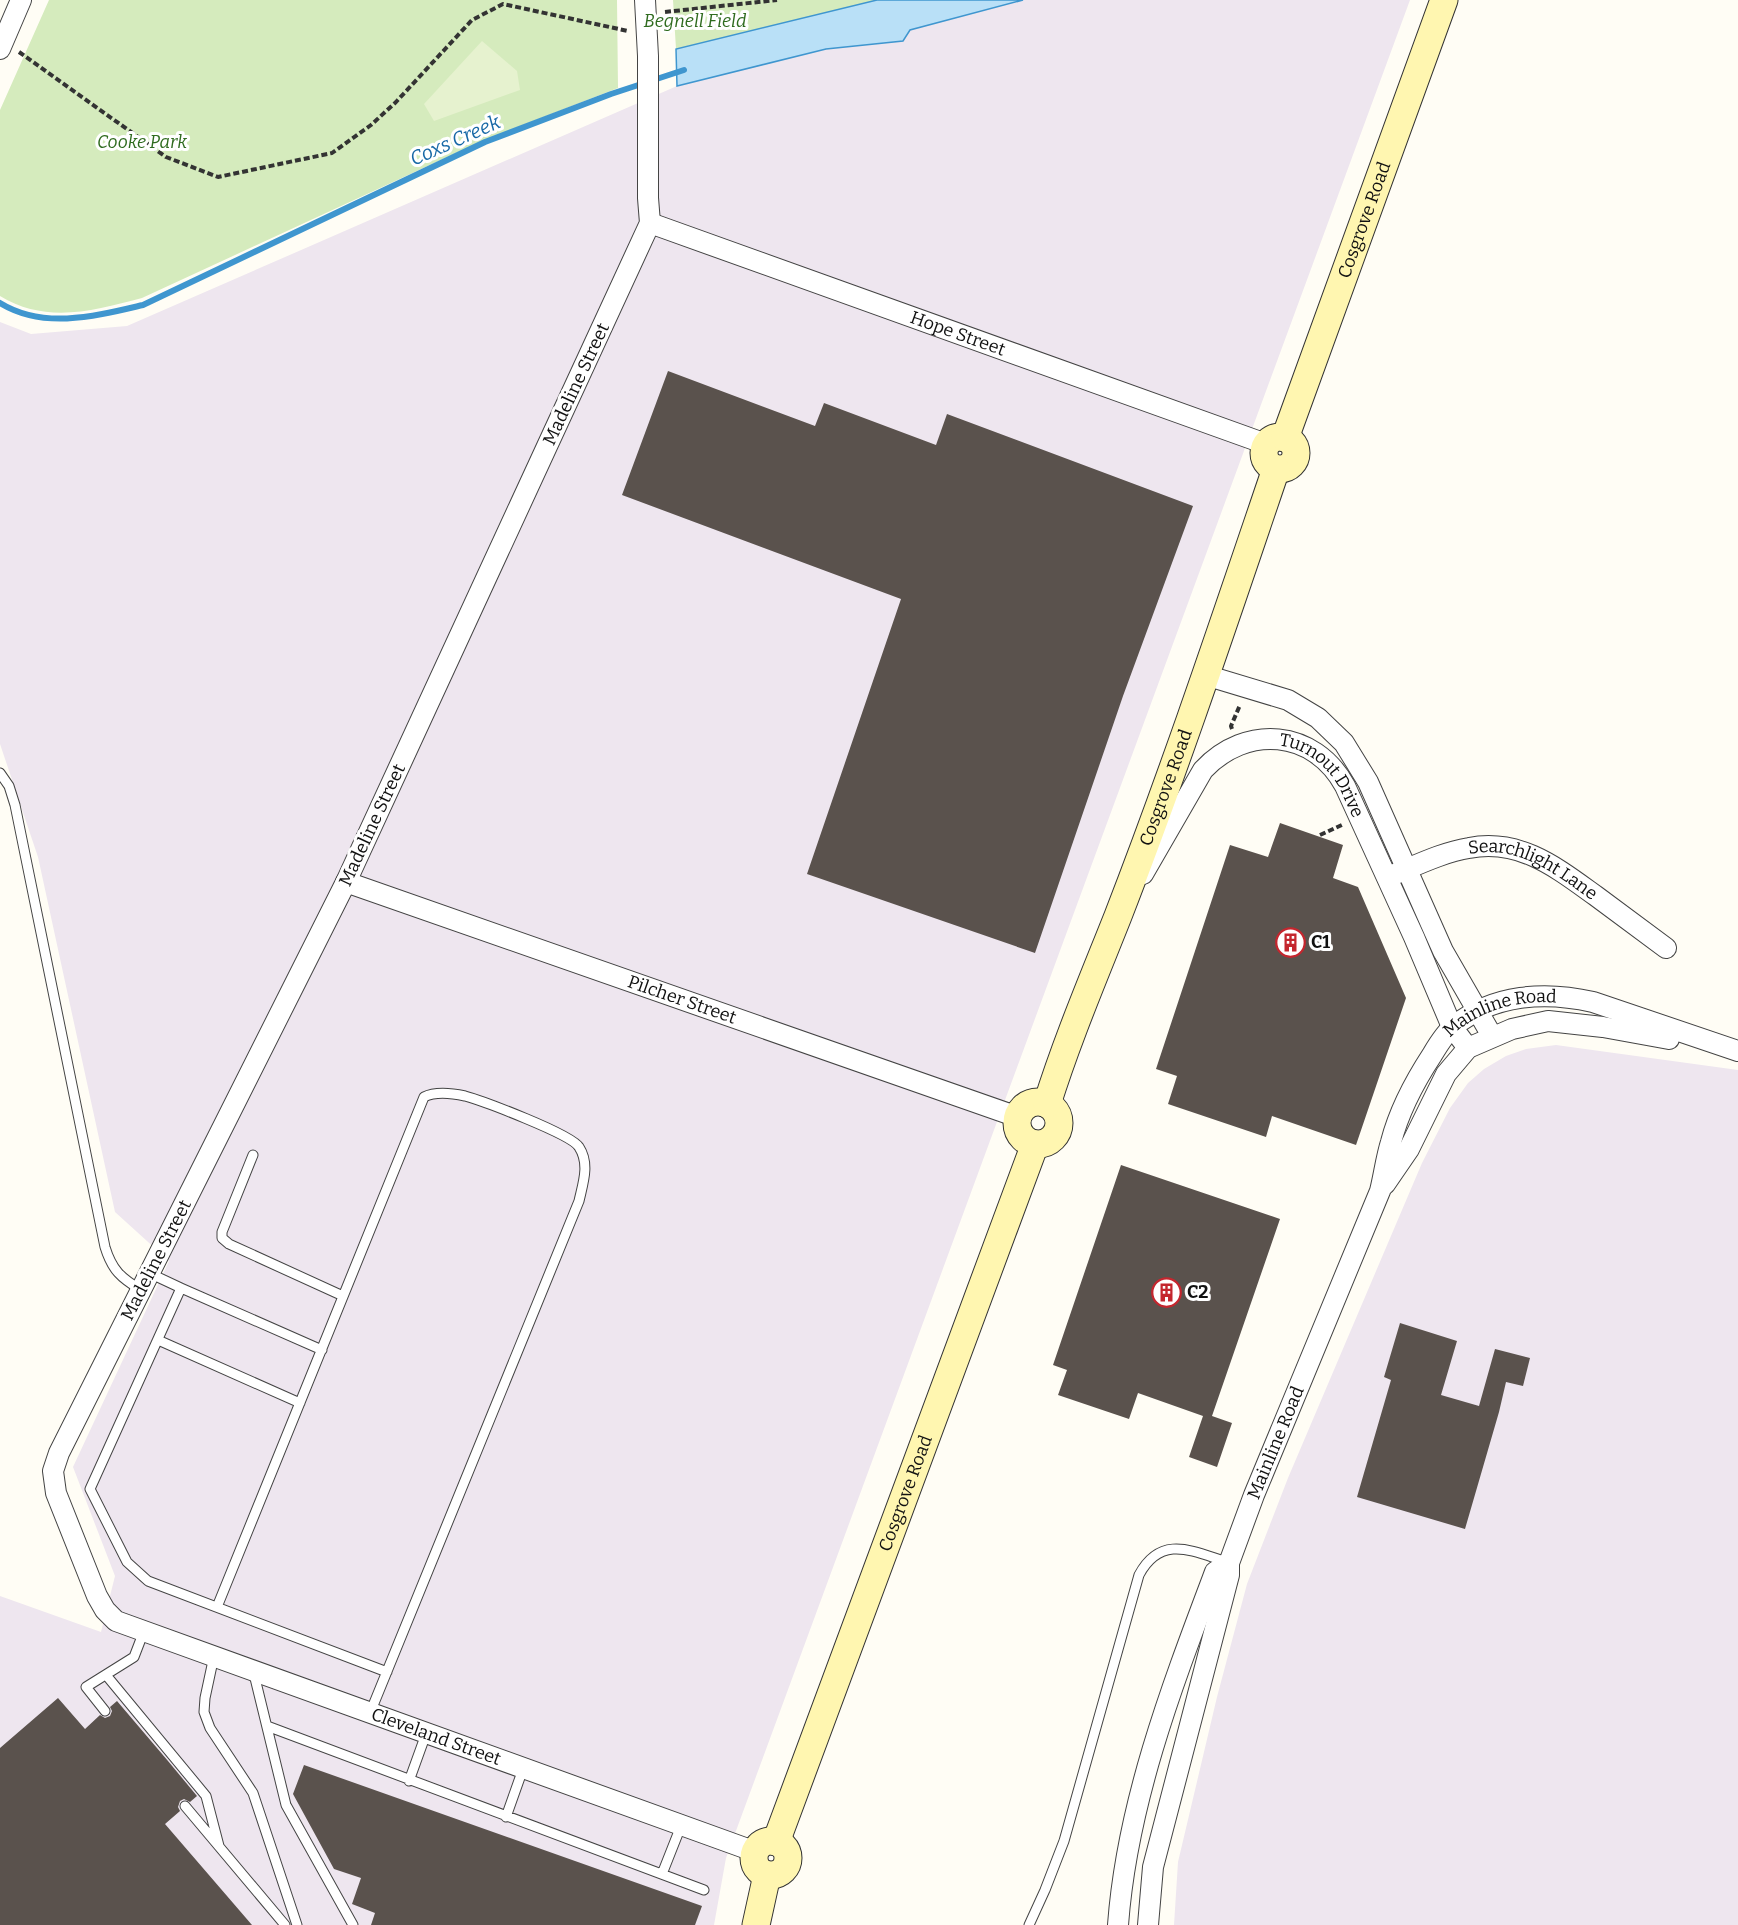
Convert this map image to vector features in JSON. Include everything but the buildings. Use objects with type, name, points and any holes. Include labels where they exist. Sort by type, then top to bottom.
[{"type":"main road","name":"Cosgrove Road","points":[[1047,1104],[1080,1009],[1117,917],[1205,675],[1276,469],[1287,468],[1295,459],[1294,445],[1275,441],[1444,0]]},
{"type":"main road","points":[[1040,1102],[1047,1104],[1057,1113],[1059,1126],[1048,1142],[1035,1144],[1024,1139],[1020,1134],[1017,1129],[1018,1117],[1026,1105],[1040,1102]]},
{"type":"main road","name":"Cosgrove Road","points":[[756,1925],[766,1856],[1035,1144]]},
{"type":"street","points":[[3,33],[21,0]]},
{"type":"street","name":"Madeline Street","points":[[116,1621],[105,1610],[97,1596],[56,1493],[53,1471],[59,1453],[346,882],[650,223],[646,7]]},
{"type":"street","name":"Hope Street","points":[[650,223],[1275,441]]},
{"type":"street","name":"Turnout Drive","points":[[1205,675],[1288,700],[1318,718],[1333,731],[1356,760],[1408,869],[1443,951],[1492,1036]]},
{"type":"street","name":"Turnout Drive","points":[[1117,917],[1203,770],[1214,759],[1228,749],[1257,739],[1288,741],[1306,747],[1328,763],[1345,786],[1452,1027],[1468,1048]]},
{"type":"street","name":"Searchlight Lane","points":[[1387,878],[1450,853],[1470,848],[1516,849],[1552,864],[1666,948]]},
{"type":"street","name":"Pilcher Street","points":[[346,882],[1018,1117]]},
{"type":"street","name":"Mainline Road","points":[[1148,1925],[1153,1867],[1229,1575],[1229,1563],[1254,1495],[1380,1191],[1391,1140],[1416,1080],[1437,1046],[1452,1027],[1477,1012],[1506,1000],[1540,995],[1593,1002],[1730,1049]]},
{"type":"street","name":"Mainline Road","points":[[1380,1191],[1409,1149],[1446,1074],[1468,1048],[1492,1036],[1548,1020],[1730,1049]]},
{"type":"street","name":"Mainline Road","points":[[1118,1925],[1128,1845],[1165,1706],[1215,1572],[1229,1563]]},
{"type":"street","name":"Cleveland Street","points":[[116,1621],[766,1856]]},
{"type":"lane","points":[[0,773],[9,786],[15,805],[110,1263],[125,1281],[181,1288],[321,1350]]},
{"type":"lane","points":[[217,1607],[424,1097],[434,1092],[464,1096],[559,1132],[578,1145],[585,1163],[585,1176],[579,1201],[370,1713]]},
{"type":"lane","points":[[254,1155],[222,1232],[222,1238],[229,1244],[344,1296]]},
{"type":"lane","points":[[181,1288],[90,1489],[127,1562],[148,1581],[387,1672]]},
{"type":"lane","points":[[158,1340],[300,1403]]},
{"type":"lane","points":[[1029,1925],[1046,1890],[1064,1840],[1130,1602],[1144,1566],[1156,1554],[1176,1548],[1229,1563]]},
{"type":"lane","points":[[105,1711],[86,1688],[134,1657],[144,1631]]},
{"type":"lane","points":[[214,1656],[204,1712],[210,1728],[253,1793],[297,1925]]},
{"type":"lane","points":[[253,1670],[286,1805],[353,1925]]},
{"type":"lane","points":[[106,1675],[206,1796],[219,1846]]},
{"type":"lane","points":[[267,1726],[704,1890]]},
{"type":"lane","points":[[410,1781],[426,1734]]},
{"type":"lane","points":[[506,1817],[523,1769]]},
{"type":"lane","points":[[185,1806],[285,1925]]},
{"type":"lane","points":[[662,1874],[681,1826]]},
{"type":"path","points":[[646,7],[721,7],[777,0]]},
{"type":"path","points":[[3,33],[166,157],[218,177],[332,153],[371,125],[396,102],[472,20],[503,4],[647,35]]},
{"type":"path","points":[[1234,735],[1231,726],[1242,699]]},
{"type":"path","points":[[1320,835],[1347,822]]},
{"type":"shaded area","points":[[1023,0],[1410,0],[726,1858],[714,1925],[0,1925],[0,1596],[101,1632],[115,1576],[73,1467],[169,1261],[115,1212],[38,857],[0,744],[0,322],[31,334],[127,326],[677,86],[826,49],[902,41],[909,30]]},
{"type":"shaded area","points":[[1556,1045],[1738,1070],[1738,1925],[1174,1925],[1178,1862],[1217,1697],[1247,1584],[1288,1478],[1422,1163],[1450,1108],[1468,1083],[1484,1069],[1506,1056],[1526,1049]]},
{"type":"green space","name":"Cooke Park","points":[[49,0],[617,0],[618,88],[484,140],[142,298],[88,310],[52,312],[35,310],[17,305],[0,296],[0,110]]},
{"type":"green space","name":"Begnell Field","points":[[673,0],[877,0],[676,49]]},
{"type":"green space","points":[[482,41],[517,71],[520,90],[434,121],[424,104]]},
{"type":"water","points":[[877,0],[1023,0],[910,30],[903,41],[826,49],[677,86],[676,49]]},
{"type":"waterway","name":"Coxs Creek","points":[[0,303],[34,316],[52,318],[89,316],[143,305],[485,142],[611,94],[684,70]]},
{"type":"place","name":"C1","points":[[1290,942]]},
{"type":"place","name":"C2","points":[[1166,1292]]}]
